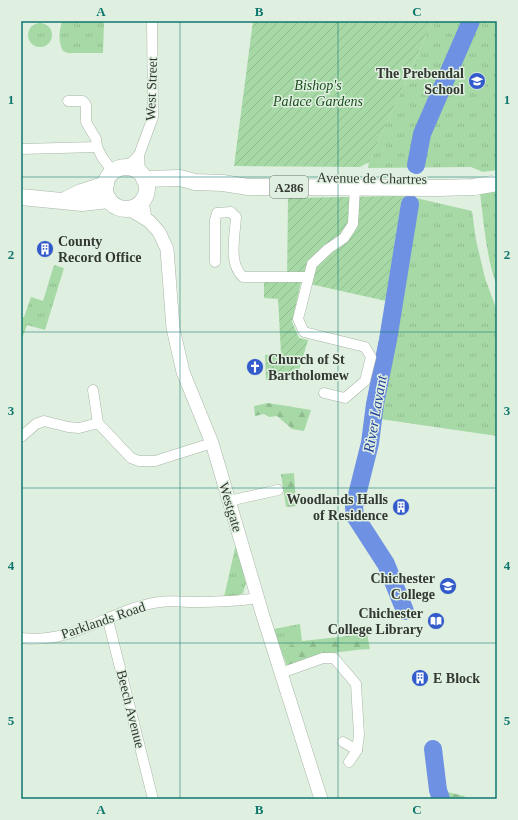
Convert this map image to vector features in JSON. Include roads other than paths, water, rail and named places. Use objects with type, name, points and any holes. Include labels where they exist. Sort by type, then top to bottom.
[{"type":"main road","name":"Avenue de Chartres","points":[[224,183],[249,178],[423,179],[472,177],[497,173]]},
{"type":"main road","name":"Avenue de Chartres","points":[[131,185],[180,178],[194,182],[224,183],[248,187],[456,188],[497,183]]},
{"type":"main road","name":"A286","points":[[65,200],[81,192],[131,185]]},
{"type":"main road","points":[[131,185],[118,208],[109,200],[106,189],[131,185]]},
{"type":"main road","name":"A286","points":[[21,197],[82,202],[109,200]]},
{"type":"street","name":"West Street","points":[[131,185],[139,155],[153,117],[152,21]]},
{"type":"street","points":[[68,101],[83,101],[86,105],[86,122],[96,139],[97,147],[131,185]]},
{"type":"street","points":[[21,149],[97,147]]},
{"type":"street","name":"Westgate","points":[[131,185],[145,218],[158,232],[167,249],[170,302],[177,349],[183,372],[212,444],[257,598],[322,799]]},
{"type":"street","points":[[324,393],[344,398],[365,382],[371,357],[365,347],[304,332],[298,319],[312,264],[328,249],[344,238],[353,224],[356,187]]},
{"type":"street","points":[[215,262],[215,220],[217,213],[231,212],[236,217],[234,265],[238,273],[243,277],[308,277]]},
{"type":"street","points":[[93,390],[98,423],[131,458],[139,461],[155,461],[212,444]]},
{"type":"street","points":[[21,437],[36,424],[44,422],[78,428],[98,423]]},
{"type":"street","points":[[229,501],[278,490]]},
{"type":"street","name":"Parklands Road","points":[[21,638],[31,639],[53,637],[83,629],[108,620],[127,609],[161,602],[236,601],[257,598]]},
{"type":"street","name":"Beech Avenue","points":[[108,620],[153,799]]},
{"type":"street","points":[[281,673],[323,658],[334,658],[356,684],[360,735],[357,750],[349,762]]},
{"type":"street","points":[[343,742],[357,750]]},
{"type":"waterway","name":"River Lavant","points":[[416,165],[422,134],[471,21]]},
{"type":"waterway","name":"River Lavant","points":[[405,611],[386,564],[355,516],[354,507],[370,443],[375,404],[388,340],[410,204]]},
{"type":"waterway","name":"River Lavant","points":[[433,749],[438,790],[441,799]]},
{"type":"place","name":"The Prebendal School","points":[[477,81]]},
{"type":"place","name":"County Record Office","points":[[45,249]]},
{"type":"place","name":"Church of St Bartholomew","points":[[255,367]]},
{"type":"place","name":"Woodlands Halls of Residence","points":[[401,507]]},
{"type":"place","name":"Chichester College","points":[[448,586]]},
{"type":"place","name":"Chichester College Library","points":[[436,621]]},
{"type":"place","name":"E Block","points":[[420,678]]},
{"type":"park label","name":"Bishop's Palace Gardens","points":[[318,94]]}]
